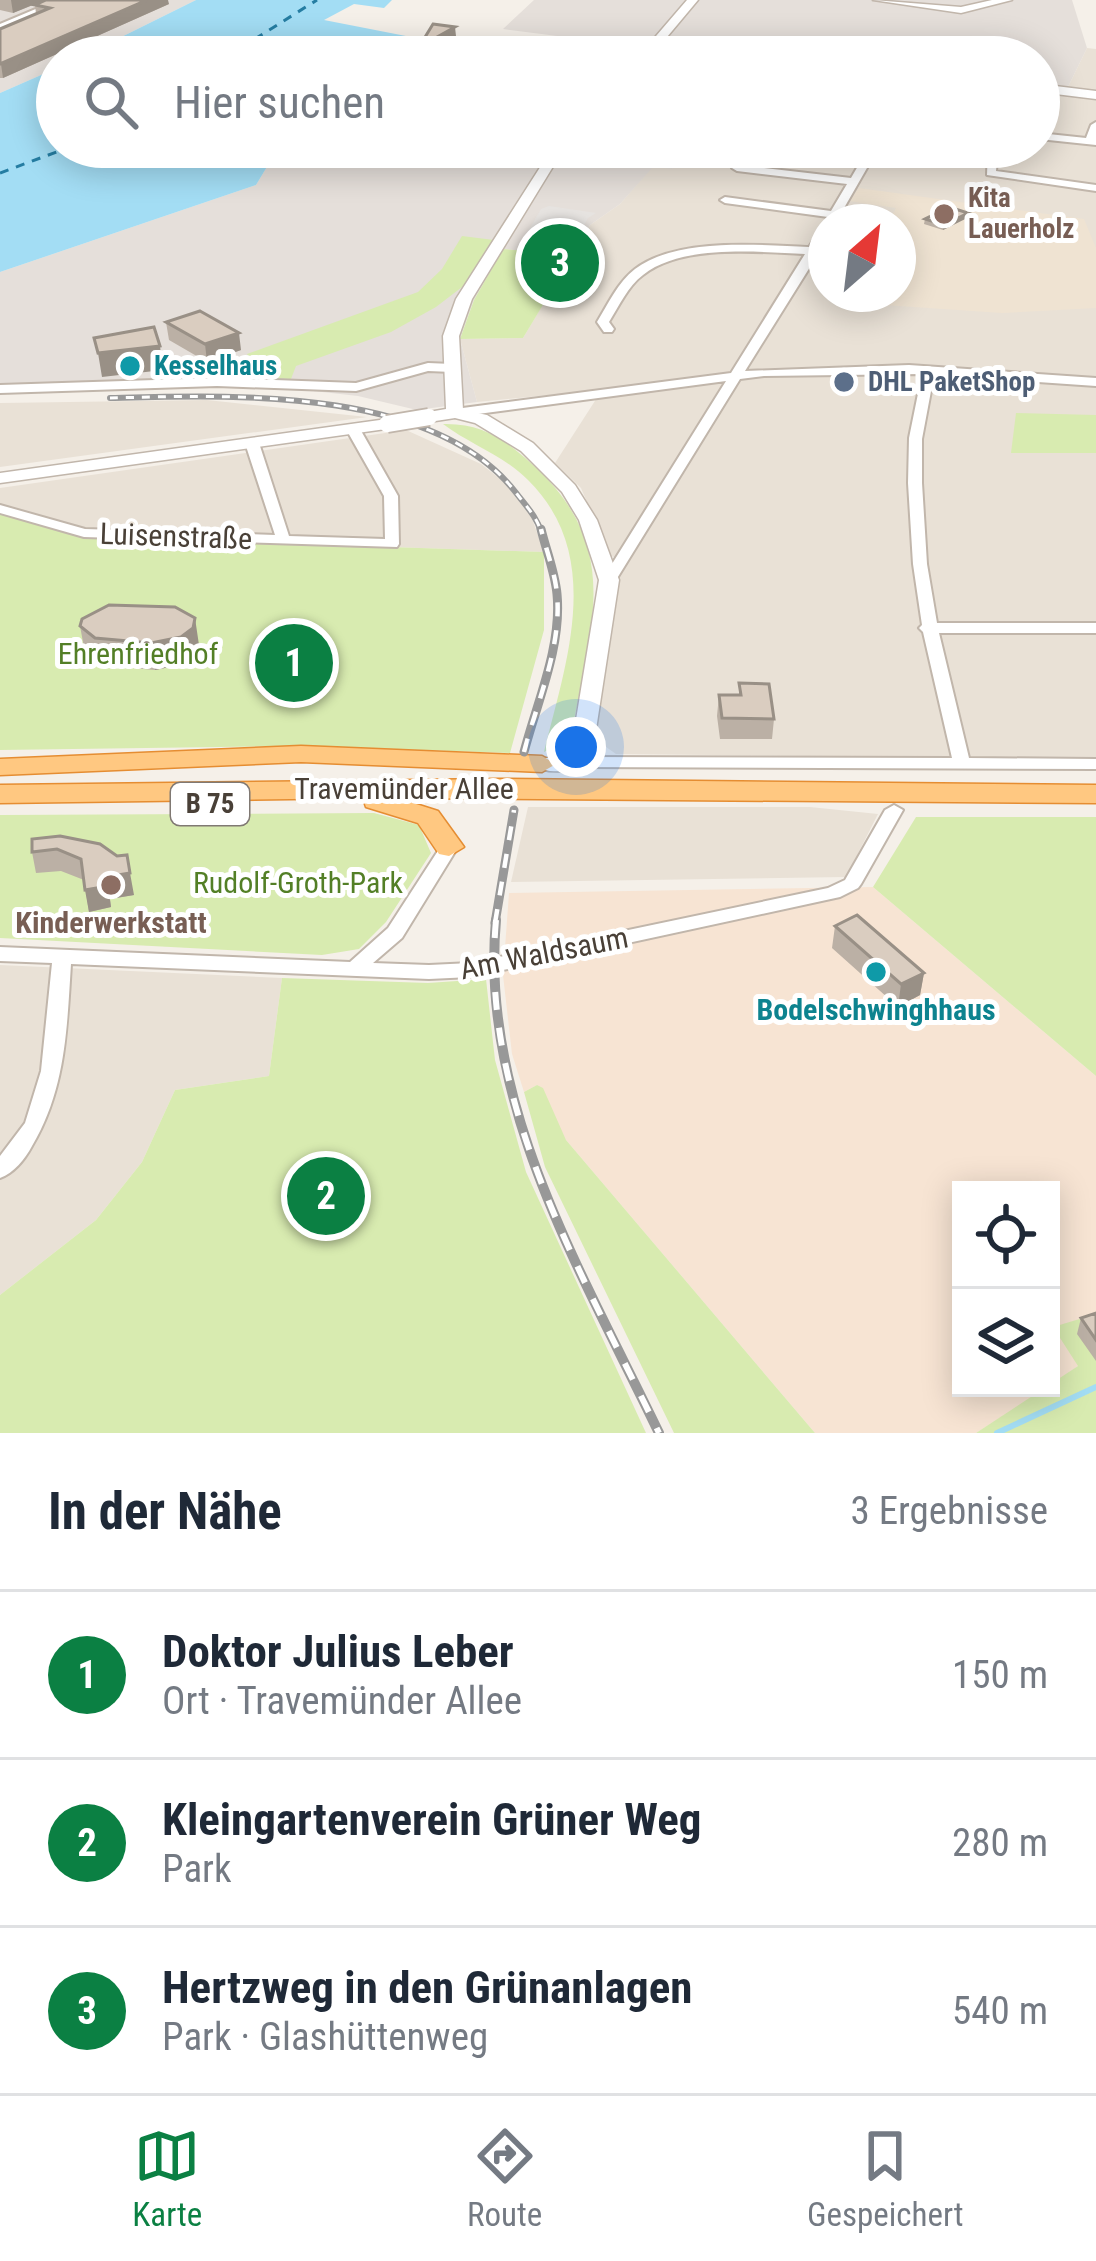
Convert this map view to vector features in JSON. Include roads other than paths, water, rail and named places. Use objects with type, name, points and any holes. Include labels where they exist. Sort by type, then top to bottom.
[{"type":"highway","points":[[250,756],[542,764]]},
{"type":"highway","name":"B 75","points":[[0,766],[250,756],[464,775]]},
{"type":"highway","name":"Travemünder Allee","points":[[0,780],[464,775],[1096,780]]},
{"type":"highway","name":"Travemünder Allee","points":[[0,794],[331,788],[1096,794]]},
{"type":"highway","points":[[719,790],[894,810],[1096,812]]},
{"type":"highway","name":"B 75","points":[[0,808],[602,798],[719,790]]},
{"type":"highway","points":[[376,802],[428,818],[449,847]]},
{"type":"street","points":[[0,27],[64,0]]},
{"type":"street","points":[[663,36],[693,0]]},
{"type":"street","points":[[878,0],[962,10],[1007,0]]},
{"type":"street","points":[[1060,90],[1096,94]]},
{"type":"street","points":[[1060,138],[1093,142],[1096,125]]},
{"type":"street","points":[[455,413],[452,335],[464,299],[546,168]]},
{"type":"street","points":[[737,168],[854,182]]},
{"type":"street","points":[[841,204],[862,168]]},
{"type":"street","points":[[991,168],[991,172],[1096,188]]},
{"type":"street","points":[[725,200],[808,217]]},
{"type":"street","points":[[608,328],[603,322],[633,278],[655,263],[736,250],[808,250]]},
{"type":"street","points":[[580,762],[609,580],[808,260]]},
{"type":"street","points":[[0,389],[217,382],[356,387],[428,367],[452,368]]},
{"type":"street","points":[[0,478],[740,374],[845,368],[1096,382]]},
{"type":"street","points":[[929,370],[916,440],[912,511],[927,628],[962,763]]},
{"type":"street","points":[[455,413],[481,419],[526,447],[569,488],[588,520],[609,580]]},
{"type":"street","name":"Luisenstraße","points":[[0,509],[84,533],[392,544],[391,496],[352,428]]},
{"type":"street","name":"Luisenstraße","points":[[252,443],[283,539]]},
{"type":"street","points":[[927,628],[1096,628]]},
{"type":"street","name":"Travemünder Allee","points":[[542,764],[1096,764]]},
{"type":"street","name":"Am Waldsaum","points":[[0,954],[471,970],[833,893],[852,884],[894,810]]},
{"type":"street","points":[[353,969],[390,939],[449,847]]},
{"type":"street","points":[[5,1158],[37,1127],[47,1100],[62,957]]},
{"type":"water","points":[[196,0],[392,0],[384,8],[354,4],[324,20],[406,36],[123,36]]},
{"type":"water","points":[[36,77],[36,168],[266,168],[256,185],[0,272],[0,93]]},
{"type":"waterway","points":[[997,1433],[1096,1387]]},
{"type":"railway","points":[[110,398],[271,399],[384,415],[436,433],[481,459],[517,494],[541,532]]},
{"type":"railway","points":[[524,752],[552,654],[558,614],[541,529]]},
{"type":"railway","points":[[495,923],[514,810]]},
{"type":"railway","points":[[496,920],[495,988],[520,1121],[570,1249],[659,1433]]},
{"type":"place","name":"Kita Lauerholz","points":[[944,214]]},
{"type":"place","name":"Hertzweg in den Grünanlagen","points":[[560,263]]},
{"type":"place","name":"Kesselhaus","points":[[130,366]]},
{"type":"place","name":"DHL PaketShop","points":[[844,382]]},
{"type":"place","name":"Doktor Julius Leber","points":[[294,663]]},
{"type":"place","name":"Kinderwerkstatt","points":[[111,885]]},
{"type":"place","name":"Bodelschwinghhaus","points":[[876,972]]},
{"type":"place","name":"Kleingartenverein Grüner Weg","points":[[326,1196]]},
{"type":"park label","name":"Ehrenfriedhof","points":[[138,653]]},
{"type":"park label","name":"Rudolf-Groth-Park","points":[[298,882]]}]
